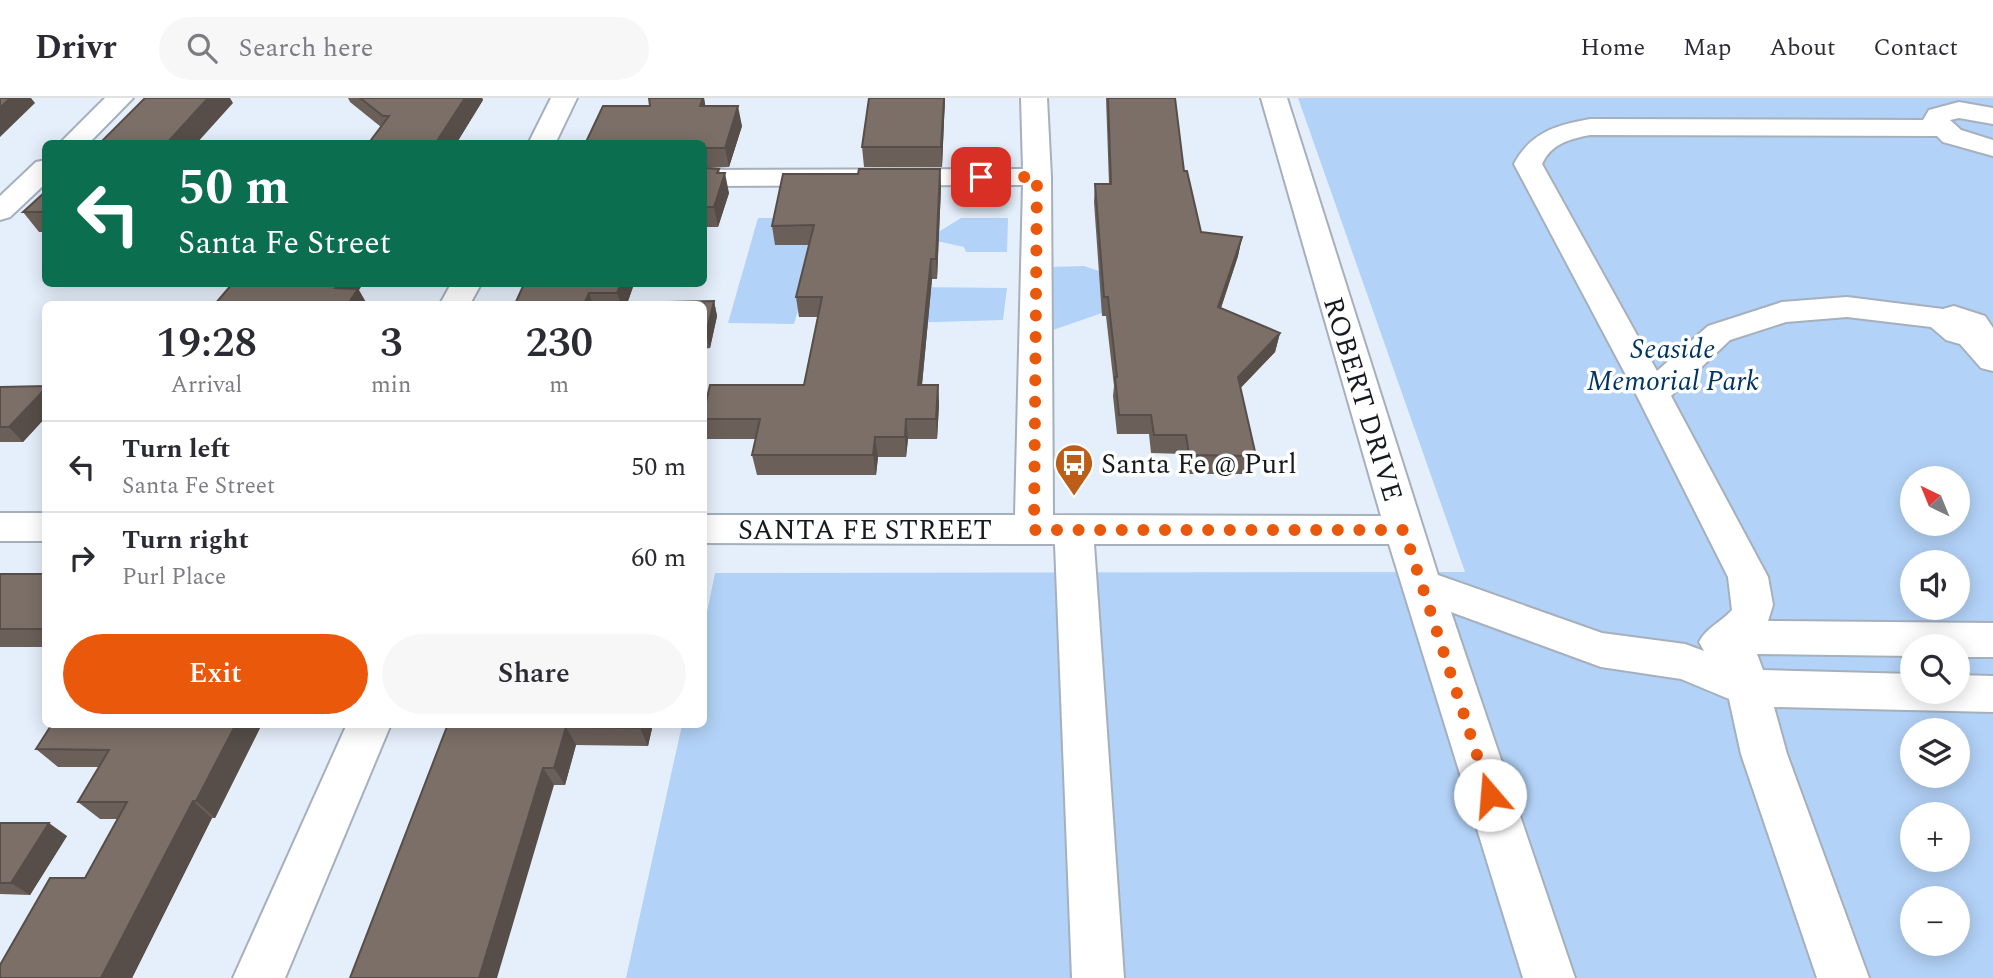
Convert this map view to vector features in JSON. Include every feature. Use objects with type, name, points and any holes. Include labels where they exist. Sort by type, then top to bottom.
[{"type":"street","points":[[76,140],[120,98]]},
{"type":"street","points":[[543,140],[564,98]]},
{"type":"street","points":[[1034,98],[1054,530],[1098,978]]},
{"type":"street","name":"ROBERT DRIVE","points":[[1274,98],[1404,530],[1549,978]]},
{"type":"street","points":[[1993,116],[1967,110],[1946,111],[1938,115],[1936,121],[1942,128],[1968,142],[1993,148]]},
{"type":"street","points":[[1685,662],[1730,637],[1750,621],[1755,603],[1748,577],[1653,394],[1528,164],[1534,150],[1556,134],[1590,127],[1942,128]]},
{"type":"street","points":[[0,211],[42,174]]},
{"type":"street","points":[[707,178],[1037,177]]},
{"type":"street","points":[[1653,394],[1719,333],[1782,312],[1847,307],[1975,332]]},
{"type":"street","points":[[0,527],[42,527]]},
{"type":"street","name":"SANTA FE STREET","points":[[707,529],[1404,530]]},
{"type":"street","points":[[1422,585],[1601,650],[1685,662],[1748,688],[1993,694]]},
{"type":"street","points":[[1730,637],[1993,640]]},
{"type":"street","points":[[1730,637],[1748,688],[1764,754],[1843,978]]},
{"type":"street","points":[[259,978],[367,728]]},
{"type":"green space","name":"Seaside Memorial Park","points":[[1298,98],[1993,98],[1993,978],[626,978],[681,728],[707,728],[707,612],[715,573],[1465,572]]},
{"type":"green space","points":[[758,218],[781,218],[817,245],[794,324],[728,323]]},
{"type":"green space","points":[[961,218],[1008,218],[1007,252],[966,252],[964,247],[932,240],[932,236]]},
{"type":"green space","points":[[1084,266],[1102,272],[1102,313],[1053,330],[1050,267]]},
{"type":"green space","points":[[913,287],[1007,288],[1003,320],[869,324]]},
{"type":"building","points":[[0,98],[10,98],[0,108]]},
{"type":"building","points":[[145,98],[208,98],[170,140],[103,140]]},
{"type":"building","points":[[360,98],[465,98],[438,140],[371,140],[389,116],[383,116]]},
{"type":"building","points":[[649,98],[703,98],[700,106],[738,106],[725,148],[707,148],[707,140],[587,140],[603,106],[650,106]]},
{"type":"building","points":[[869,98],[944,98],[941,147],[862,147]]},
{"type":"building","points":[[1108,98],[1175,98],[1184,171],[1187,171],[1201,232],[1242,237],[1218,307],[1280,333],[1238,377],[1256,456],[1189,455],[1186,435],[1154,435],[1151,415],[1119,415],[1108,297],[1104,297],[1095,184],[1111,184]]},
{"type":"building","points":[[707,168],[719,169],[717,173],[725,173],[714,207],[707,207]]},
{"type":"building","points":[[859,169],[940,169],[936,259],[931,259],[918,385],[938,385],[936,419],[906,419],[905,437],[875,437],[873,455],[752,455],[760,419],[707,419],[710,385],[804,385],[822,297],[796,297],[814,225],[772,226],[783,174],[858,174]]},
{"type":"building","points":[[42,195],[42,212],[23,212]]},
{"type":"building","points":[[229,287],[358,289],[350,301],[218,301]]},
{"type":"building","points":[[523,287],[620,287],[617,293],[589,293],[585,301],[516,301]]},
{"type":"building","points":[[707,301],[714,301],[707,330]]},
{"type":"building","points":[[42,386],[42,392],[9,427],[0,427],[0,387]]},
{"type":"building","points":[[0,574],[42,574],[42,629],[0,629]]},
{"type":"building","points":[[49,728],[234,728],[101,978],[0,978],[0,965],[50,878],[85,878],[127,802],[78,802],[109,750],[36,749]]},
{"type":"building","points":[[446,728],[566,728],[554,768],[543,768],[479,978],[350,978]]},
{"type":"building","points":[[0,823],[49,823],[11,883],[0,883]]},
{"type":"place","name":"Santa Fe @ Purl","points":[[1074,497]]},
{"type":"route","points":[[981,177],[1037,177],[1034,530],[1404,530],[1490,795]]}]
